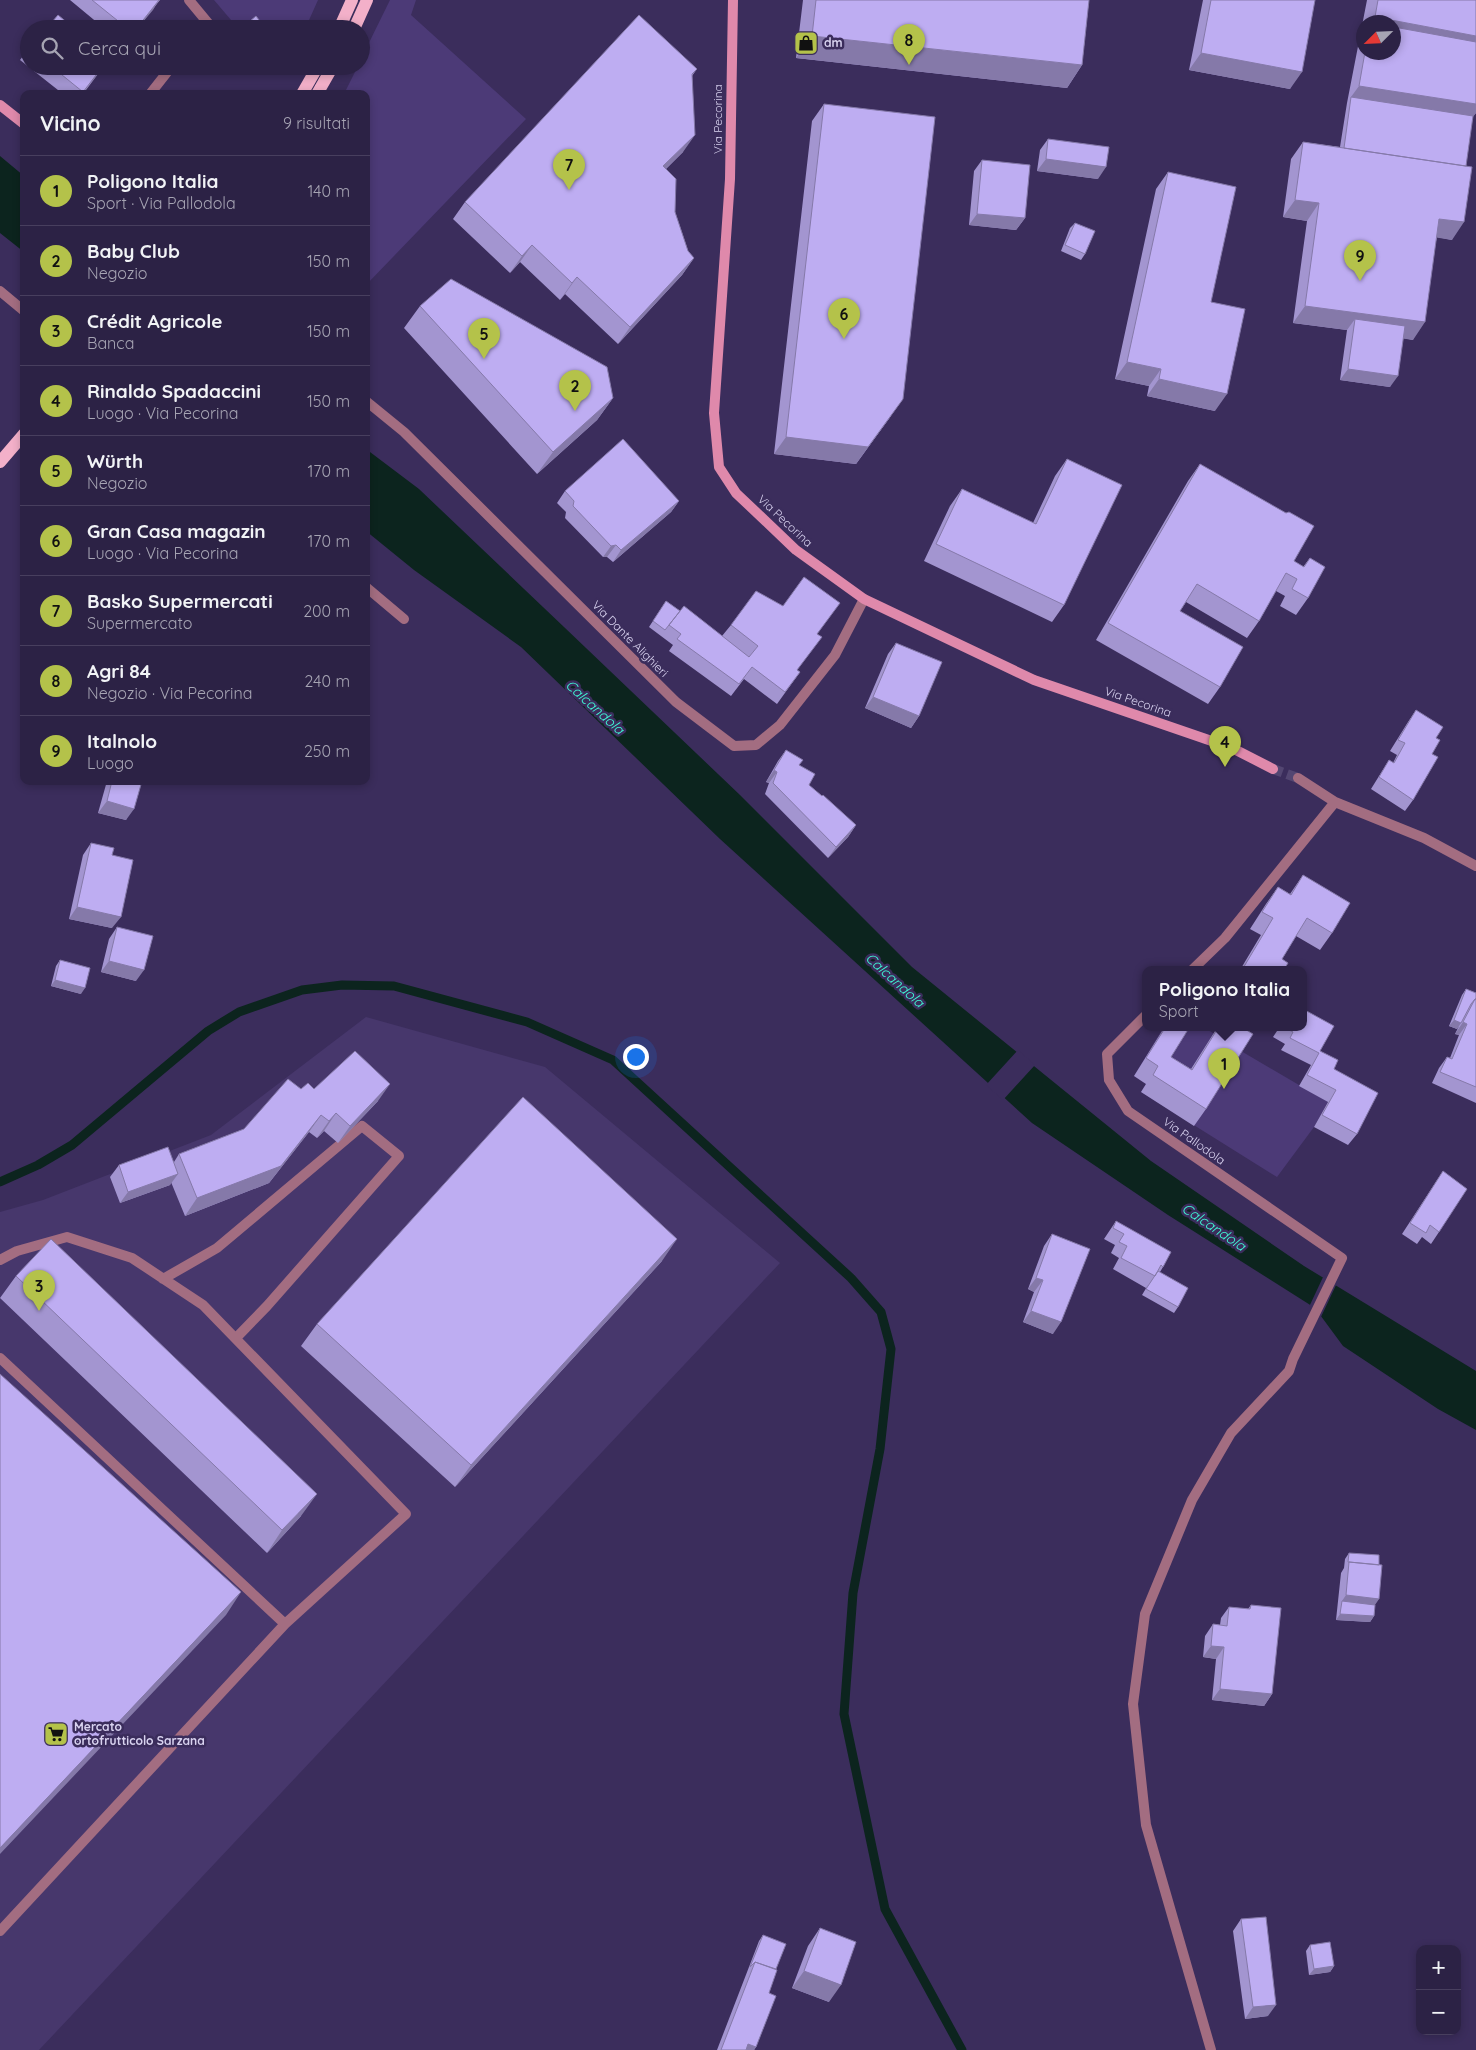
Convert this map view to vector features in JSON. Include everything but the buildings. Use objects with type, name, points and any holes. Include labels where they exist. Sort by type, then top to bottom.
[{"type":"main road","points":[[343,20],[352,0]]},
{"type":"main road","points":[[358,20],[368,0]]},
{"type":"main road","points":[[304,90],[313,75]]},
{"type":"main road","points":[[320,90],[328,75]]},
{"type":"main road","points":[[0,462],[20,439]]},
{"type":"street","points":[[189,0],[206,20]]},
{"type":"street","name":"Via Pecorina","points":[[733,0],[730,179],[714,413],[718,467],[736,493],[796,550],[864,599],[1034,680],[1232,748],[1273,769]]},
{"type":"street","points":[[153,90],[165,75]]},
{"type":"street","points":[[0,105],[20,121]]},
{"type":"street","points":[[0,291],[20,308]]},
{"type":"street","name":"Via Dante Alighieri","points":[[370,404],[404,432],[676,702],[734,746],[756,745],[780,725],[835,656],[864,599]]},
{"type":"street","points":[[370,590],[404,619]]},
{"type":"street","points":[[1298,778],[1335,802],[1424,838],[1476,866]]},
{"type":"street","points":[[1196,966],[1225,938],[1335,802]]},
{"type":"street","name":"Via Pallodola","points":[[1142,1019],[1107,1054],[1108,1080],[1128,1111],[1342,1258],[1293,1358],[1289,1371],[1231,1433],[1192,1500],[1145,1614],[1133,1704],[1146,1824],[1212,2050]]},
{"type":"street","points":[[163,1279],[217,1248],[362,1126],[399,1156],[273,1299],[236,1338]]},
{"type":"street","points":[[0,1260],[17,1251],[67,1237],[132,1258],[203,1305],[406,1514],[285,1624],[0,1932]]},
{"type":"street","points":[[0,1358],[285,1624]]},
{"type":"shaded area","points":[[214,0],[318,0],[309,20],[258,20],[256,17],[250,20],[231,20]]},
{"type":"shaded area","points":[[390,0],[416,0],[411,15],[526,119],[370,281],[370,90],[346,90],[354,75],[370,75],[370,41]]},
{"type":"shaded area","points":[[366,1017],[545,1067],[780,1263],[39,2050],[0,2050],[0,1212],[43,1200],[211,1135]]},
{"type":"shaded area","points":[[1161,1031],[1210,1031],[1328,1102],[1314,1127],[1277,1177],[1141,1092],[1146,1084],[1134,1076]]},
{"type":"water","points":[[0,156],[20,173],[20,249],[0,233]]},
{"type":"water","name":"Calcandola","points":[[370,452],[419,489],[740,795],[912,967],[1151,1161],[1304,1266],[1476,1371],[1476,1430],[1438,1409],[1343,1346],[1315,1308],[1168,1215],[1032,1123],[720,839],[521,647],[414,570],[370,534]]},
{"type":"pier","points":[[1018,1050],[1035,1065],[1003,1100],[986,1085]]},
{"type":"pier","points":[[1324,1275],[1337,1283],[1320,1319],[1309,1307]]},
{"type":"waterway","points":[[0,1182],[38,1165],[72,1145],[208,1031],[239,1012],[302,990],[342,985],[394,986],[527,1022],[613,1060],[851,1278],[881,1312],[891,1349],[880,1449],[853,1593],[844,1714],[885,1909],[962,2050]]},
{"type":"tunnel","points":[[1273,769],[1298,778]]},
{"type":"place","name":"dm","points":[[806,43]]},
{"type":"place","name":"Agri 84","points":[[909,65]]},
{"type":"place","name":"Basko Supermercati","points":[[569,190]]},
{"type":"place","name":"Italnolo","points":[[1360,281]]},
{"type":"place","name":"Gran Casa magazin","points":[[844,339]]},
{"type":"place","name":"Würth","points":[[484,359]]},
{"type":"place","name":"Baby Club","points":[[575,411]]},
{"type":"place","name":"Rinaldo Spadaccini","points":[[1225,767]]},
{"type":"place","name":"Poligono Italia","points":[[1224,1089]]},
{"type":"place","name":"Crédit Agricole","points":[[39,1311]]},
{"type":"place","name":"Mercato ortofrutticolo Sarzana","points":[[56,1734]]}]
